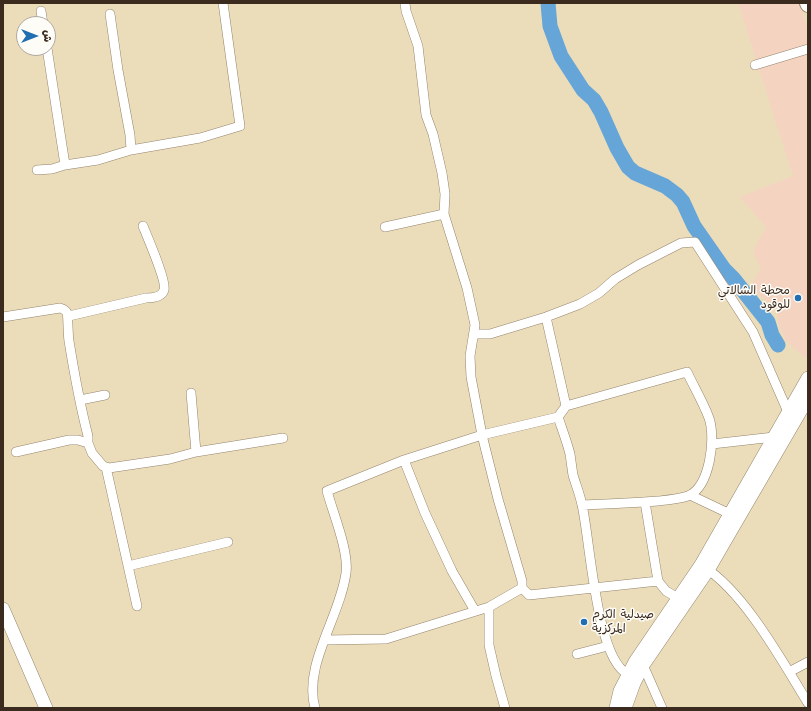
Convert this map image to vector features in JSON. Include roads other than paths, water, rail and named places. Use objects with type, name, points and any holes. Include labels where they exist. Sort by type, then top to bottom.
[{"type":"main road","points":[[625,708],[639,664],[678,598],[704,567],[730,514],[808,378]]},
{"type":"main road","points":[[616,708],[620,691],[628,674],[639,664],[704,567],[808,398]]},
{"type":"main road","points":[[3,609],[46,708]]},
{"type":"street","points":[[38,170],[52,169],[64,165],[98,160],[131,150],[194,139],[240,126],[223,3]]},
{"type":"street","points":[[405,3],[406,11],[418,46],[426,115],[433,134],[442,173],[445,194],[444,214],[467,288],[475,325],[471,345],[470,363],[471,377],[482,435],[498,499],[522,581],[522,588],[529,595],[594,587],[658,582]]},
{"type":"street","points":[[41,11],[42,16]]},
{"type":"street","points":[[110,14],[116,62],[130,135],[131,150]]},
{"type":"street","points":[[755,65],[808,49]]},
{"type":"street","points":[[47,56],[64,165]]},
{"type":"street","points":[[385,227],[444,214]]},
{"type":"street","points":[[69,316],[156,297],[162,294],[164,290],[164,279],[143,226]]},
{"type":"street","points":[[474,334],[490,334],[546,317],[580,304],[599,293],[615,279],[626,272],[681,243],[695,242],[753,332],[788,412]]},
{"type":"street","points":[[3,317],[60,308],[64,309],[69,316],[67,330],[88,436],[88,443],[97,460],[103,466],[120,467],[170,459],[196,452],[283,438]]},
{"type":"street","points":[[546,317],[566,406]]},
{"type":"street","points":[[315,708],[312,686],[314,672],[337,608],[346,572],[346,562],[342,541],[327,491],[404,460],[482,435],[558,417],[566,406],[686,372],[709,419],[712,444],[706,474],[696,490],[690,495],[679,498],[582,506]]},
{"type":"street","points":[[191,393],[196,452]]},
{"type":"street","points":[[80,400],[105,395]]},
{"type":"street","points":[[558,417],[570,454],[573,475],[582,506],[594,587],[608,646],[617,665],[622,672],[628,674]]},
{"type":"street","points":[[712,444],[774,437]]},
{"type":"street","points":[[16,452],[69,440],[78,440],[88,443]]},
{"type":"street","points":[[404,460],[425,513],[452,570],[475,611]]},
{"type":"street","points":[[106,467],[137,606]]},
{"type":"street","points":[[690,495],[730,514]]},
{"type":"street","points":[[645,502],[658,582],[666,591],[678,598]]},
{"type":"street","points":[[128,566],[228,542]]},
{"type":"street","points":[[704,567],[724,584],[743,604],[808,703]]},
{"type":"street","points":[[325,640],[386,639],[489,607],[522,588]]},
{"type":"street","points":[[489,607],[489,645],[505,708]]},
{"type":"street","points":[[577,654],[608,646]]},
{"type":"street","points":[[789,672],[808,662]]},
{"type":"street","points":[[639,664],[662,708]]},
{"type":"waterway","points":[[548,3],[550,26],[561,56],[583,90],[594,100],[617,148],[628,167],[635,173],[665,186],[677,195],[683,202],[694,226],[724,269],[768,322],[772,335],[778,345]]},
{"type":"place","name":"محطة الشالاتي للوقود","points":[[798,298]]},
{"type":"place","name":"صيدلية الكرم المركزية","points":[[584,622]]}]
